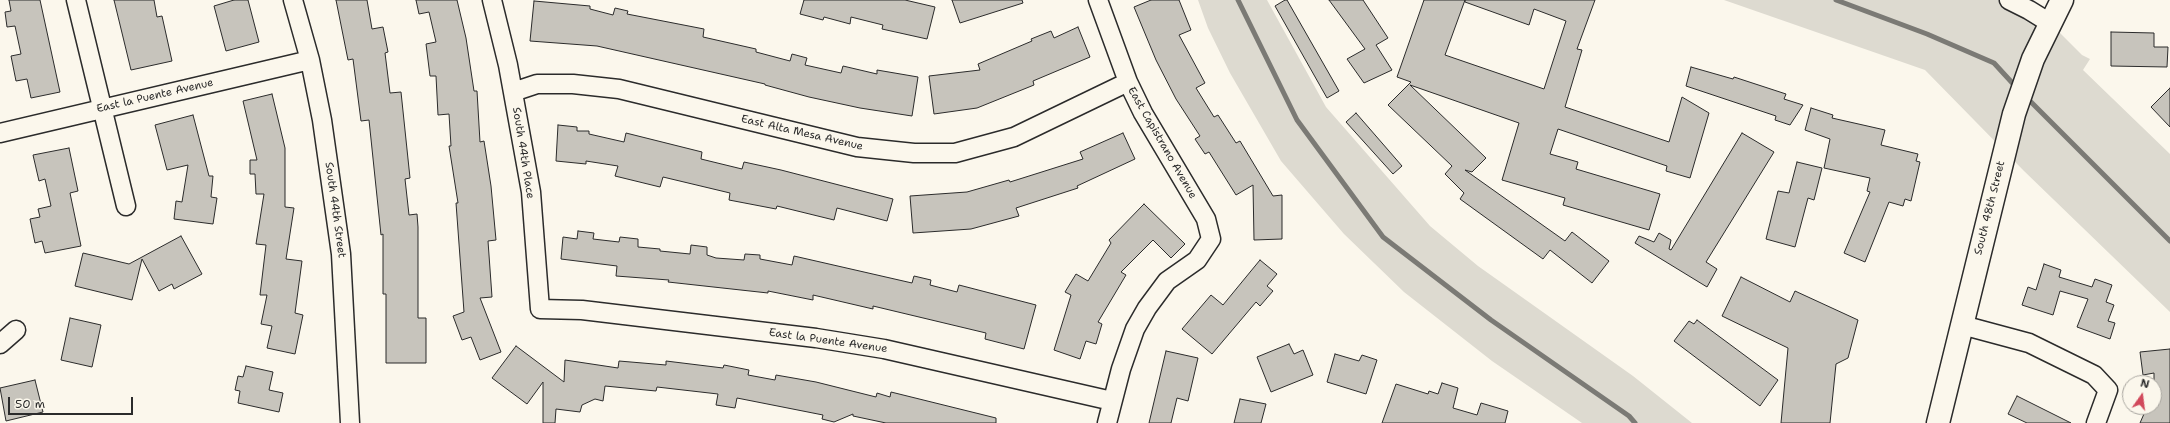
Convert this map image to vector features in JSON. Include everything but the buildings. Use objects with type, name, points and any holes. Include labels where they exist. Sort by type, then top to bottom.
[{"type":"main road","name":"South 48th Street","points":[[1938,423],[2014,114],[2033,59],[2062,0]]},
{"type":"street","points":[[76,0],[126,206]]},
{"type":"street","name":"South 44th Street","points":[[293,0],[310,60],[323,128],[341,254],[350,423]]},
{"type":"street","name":"South 44th Place","points":[[492,0],[513,92],[531,192],[540,309]]},
{"type":"street","name":"East Capistrano Avenue","points":[[1098,0],[1128,82],[1143,113],[1206,219],[1211,239],[1197,260],[1167,281],[1147,308],[1135,329],[1112,401]]},
{"type":"street","points":[[2009,0],[2050,23]]},
{"type":"street","name":"East la Puente Avenue","points":[[0,133],[310,60]]},
{"type":"street","name":"East Alta Mesa Avenue","points":[[513,92],[536,84],[573,84],[619,89],[857,147],[914,153],[955,153],[1014,137],[1128,82]]},
{"type":"street","name":"East la Puente Avenue","points":[[540,309],[597,312],[816,338],[884,349],[1112,401]]},
{"type":"street","points":[[1962,325],[2030,343],[2094,374],[2108,390],[2096,423]]},
{"type":"street","points":[[0,344],[16,330]]},
{"type":"street","points":[[1107,423],[1112,401]]},
{"type":"shaded area","points":[[1198,0],[1267,0],[1326,107],[1430,226],[1478,266],[1633,376],[1692,423],[1582,423],[1492,361],[1404,292],[1344,234],[1281,161],[1230,73],[1208,28]]},
{"type":"shaded area","points":[[1724,0],[2009,0],[2050,23],[2082,55],[2090,59],[2083,70],[2170,154],[2170,312],[2024,171],[1925,70]]},
{"type":"waterway","points":[[1238,0],[1297,120],[1383,237],[1491,320],[1629,416],[1635,423]]},
{"type":"waterway","points":[[1836,0],[1927,34],[1994,63],[2016,87]]},
{"type":"waterway","points":[[2026,97],[2170,241]]}]
